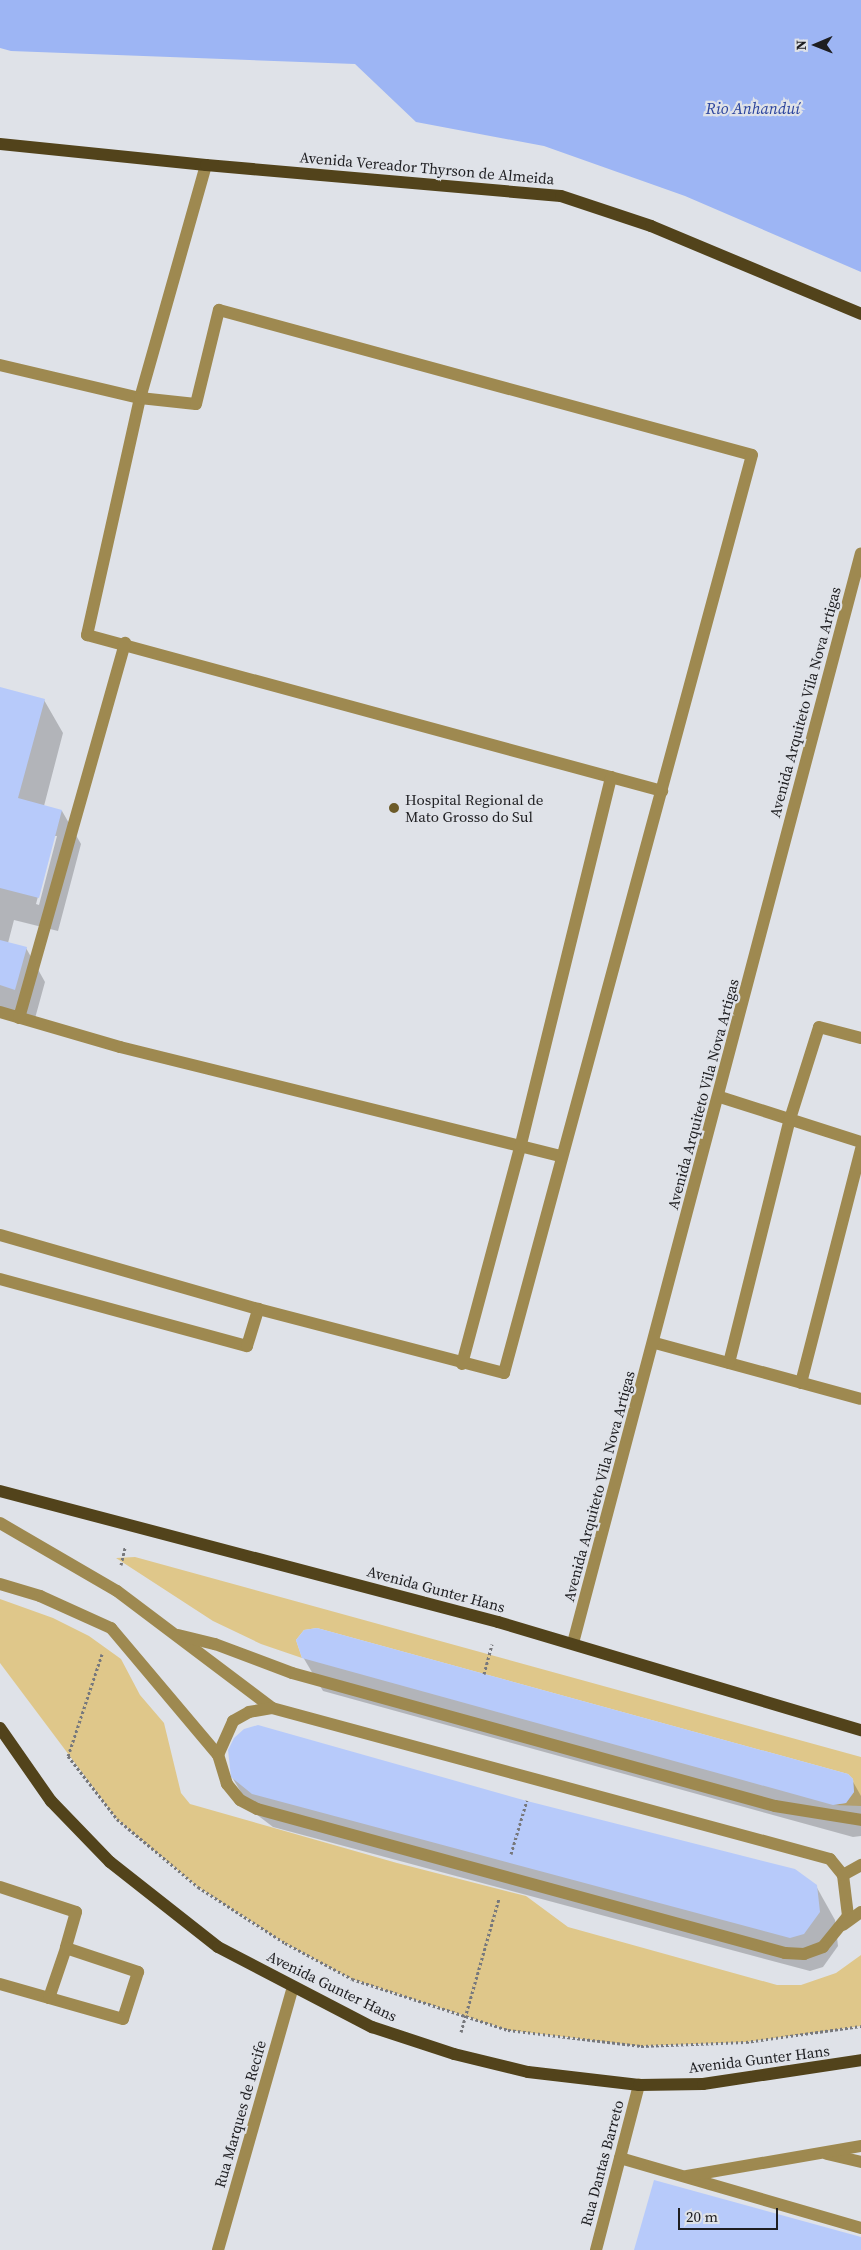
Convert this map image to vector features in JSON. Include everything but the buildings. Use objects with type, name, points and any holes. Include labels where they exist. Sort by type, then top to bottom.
[{"type":"main road","name":"Avenida Vereador Thyrson de Almeida","points":[[0,144],[206,165],[561,196],[651,226],[861,314]]},
{"type":"main road","name":"Avenida Gunter Hans","points":[[0,1491],[498,1622],[861,1730]]},
{"type":"main road","name":"Avenida Gunter Hans","points":[[0,1728],[51,1801],[110,1862],[218,1946],[372,2027],[454,2054],[528,2072],[639,2084],[703,2084],[861,2060]]},
{"type":"street","points":[[206,165],[140,398],[87,635],[125,643],[662,791]]},
{"type":"street","points":[[0,365],[140,398],[196,404],[219,310],[752,455],[504,1372],[462,1364],[258,1309],[0,1235]]},
{"type":"street","name":"Avenida Arquiteto Vila Nova Artigas","points":[[573,1643],[720,1097],[861,553]]},
{"type":"street","points":[[20,1018],[125,643]]},
{"type":"street","points":[[462,1364],[521,1144],[612,777]]},
{"type":"street","points":[[0,1012],[120,1047],[521,1144],[562,1156]]},
{"type":"street","points":[[729,1363],[790,1119],[819,1026],[861,1038]]},
{"type":"street","points":[[720,1097],[861,1142]]},
{"type":"street","points":[[801,1383],[861,1149]]},
{"type":"street","points":[[0,1279],[247,1346],[258,1309]]},
{"type":"street","points":[[655,1343],[861,1400]]},
{"type":"street","points":[[0,1523],[117,1591],[178,1635],[272,1708],[830,1860],[843,1875],[848,1916],[823,1948],[804,1954],[785,1953],[257,1809],[240,1800],[227,1784],[218,1755],[111,1628],[40,1596],[0,1584]]},
{"type":"street","points":[[178,1635],[215,1644],[292,1673],[766,1804],[861,1820]]},
{"type":"street","points":[[218,1755],[233,1721],[249,1712],[272,1708]]},
{"type":"street","points":[[843,1875],[861,1865]]},
{"type":"street","points":[[0,1887],[76,1912],[49,1998]]},
{"type":"street","points":[[835,1932],[861,1912]]},
{"type":"street","points":[[0,1984],[123,2019],[138,1972],[66,1948]]},
{"type":"street","name":"Rua Marques de Recife","points":[[218,2250],[293,1987]]},
{"type":"street","name":"Rua Dantas Barreto","points":[[596,2250],[639,2084]]},
{"type":"street","points":[[682,2176],[861,2146]]},
{"type":"street","points":[[823,2153],[861,2162]]},
{"type":"street","points":[[620,2158],[861,2228]]},
{"type":"path","points":[[484,1674],[498,1622]]},
{"type":"path","points":[[68,1756],[117,1819],[198,1887],[285,1943],[352,1979],[465,2018],[508,2030],[641,2046],[746,2042],[861,2026]]},
{"type":"path","points":[[454,2054],[527,1801]]},
{"type":"shaded area","points":[[135,1557],[861,1757],[861,1806],[833,1805],[846,1803],[854,1792],[853,1779],[848,1774],[317,1628],[304,1630],[296,1640],[302,1658],[261,1644],[213,1621],[116,1558]]},
{"type":"shaded area","points":[[0,1599],[53,1618],[89,1636],[121,1659],[140,1695],[164,1723],[181,1793],[190,1804],[397,1863],[526,1896],[568,1927],[777,1985],[801,1985],[836,1973],[861,1955],[861,2026],[746,2042],[641,2046],[508,2030],[352,1979],[285,1943],[198,1887],[117,1819],[0,1663]]},
{"type":"water","name":"Rio Anhanduí","points":[[0,0],[861,0],[861,272],[685,196],[544,146],[416,122],[355,64],[11,51],[0,48]]},
{"type":"place","name":"Hospital Regional de Mato Grosso do Sul","points":[[394,808]]}]
